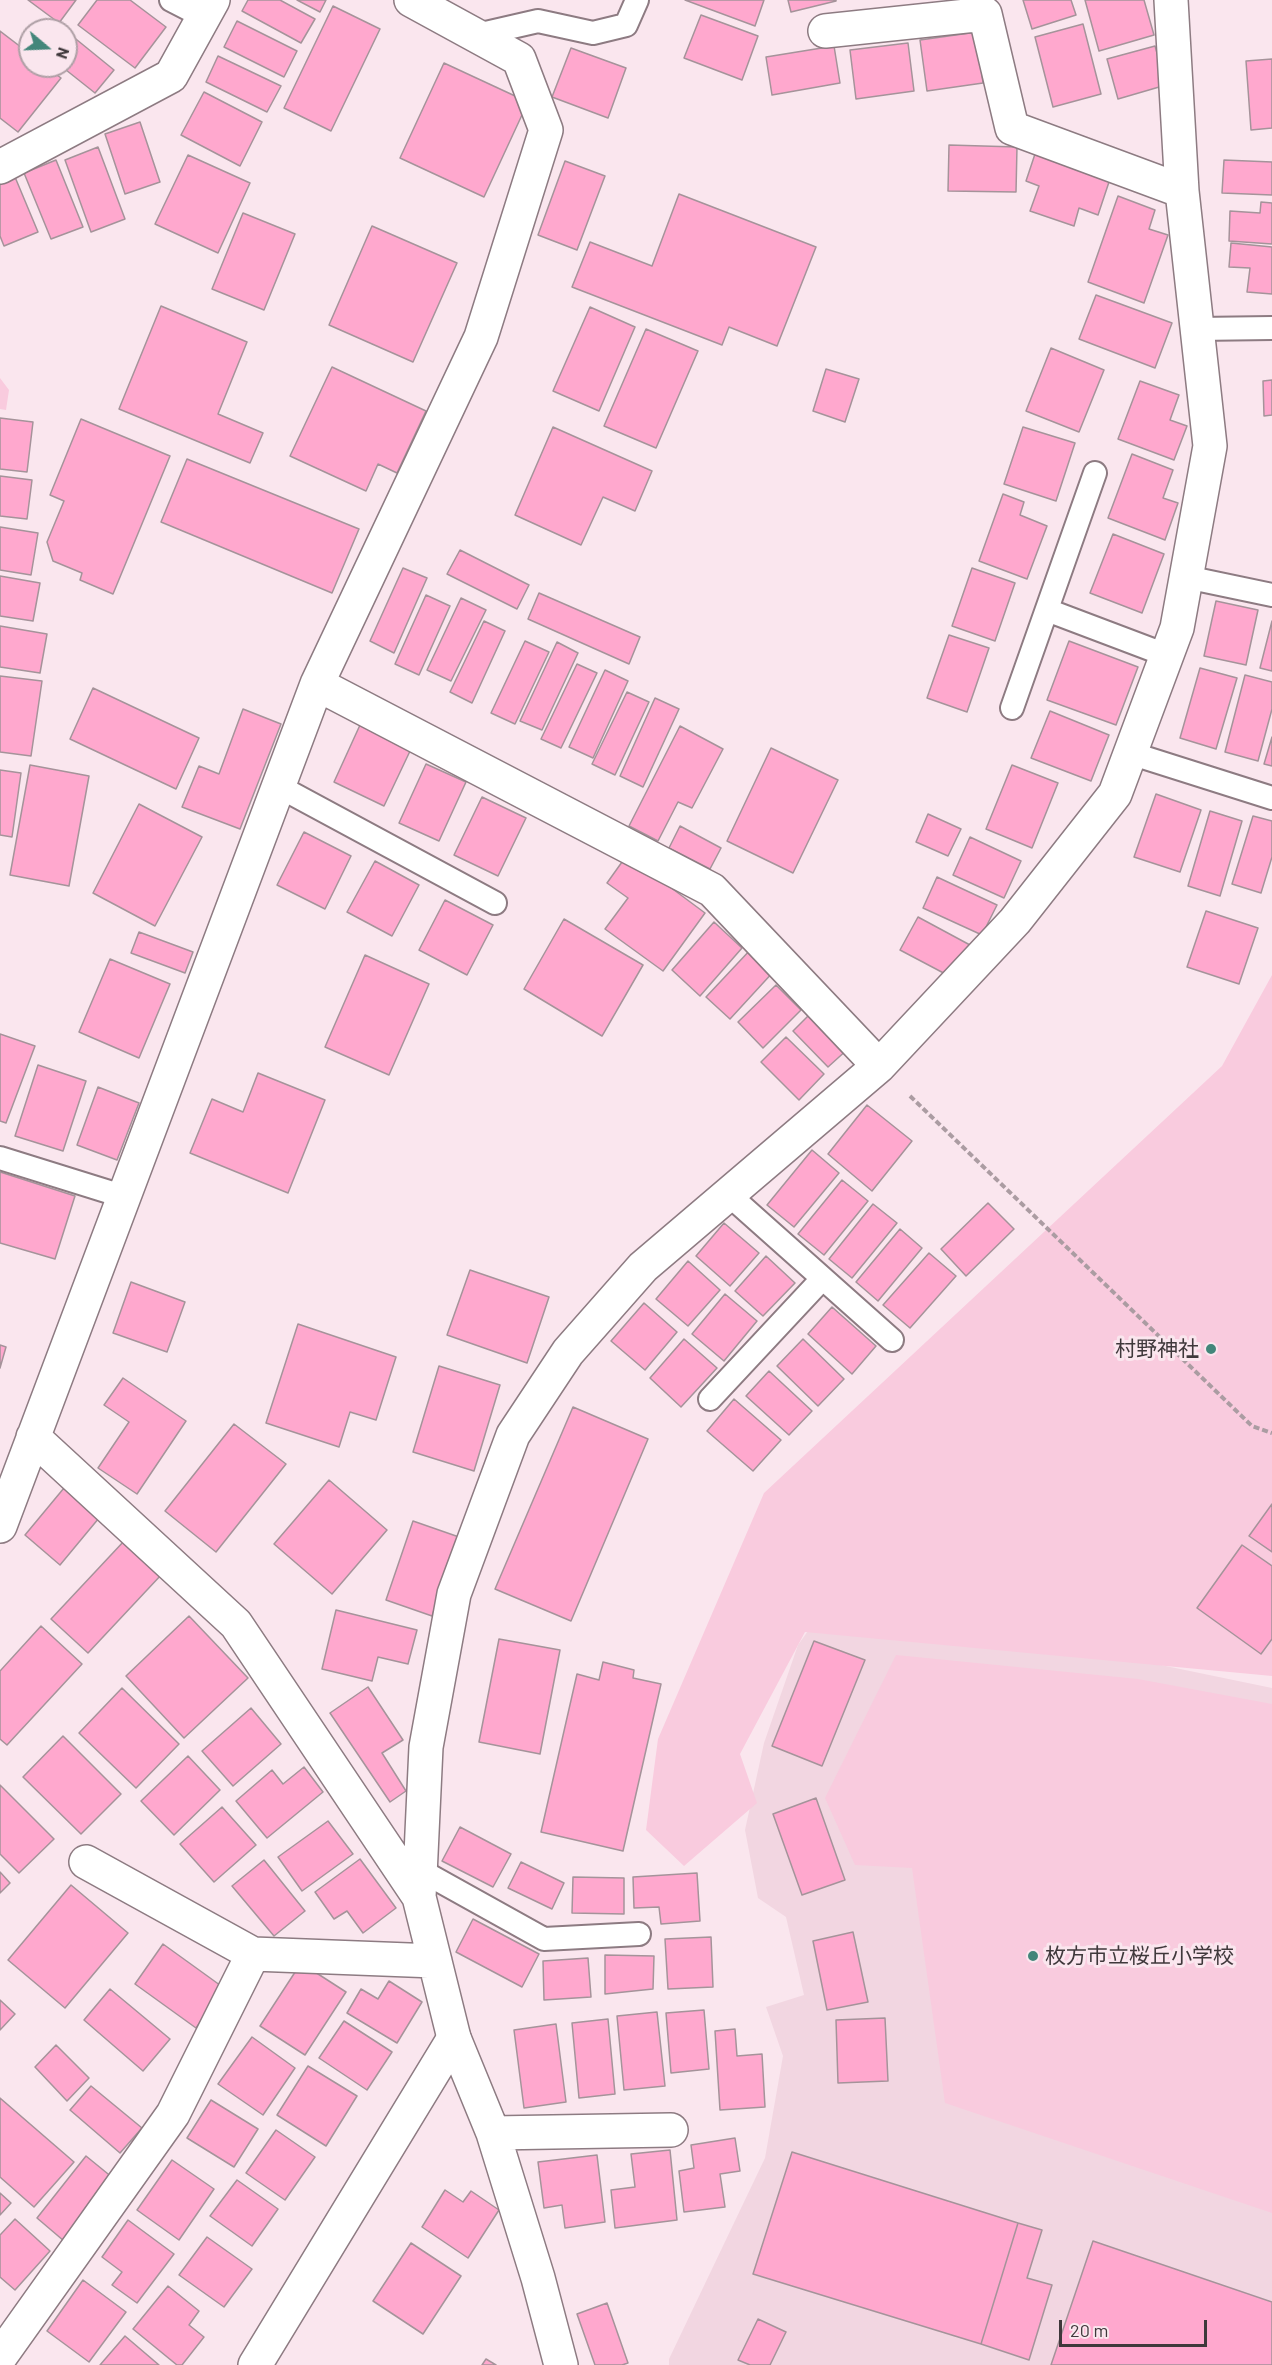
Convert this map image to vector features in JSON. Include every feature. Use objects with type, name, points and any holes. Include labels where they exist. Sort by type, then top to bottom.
[{"type":"street","points":[[0,1526],[122,1196],[317,684],[481,337],[546,130],[519,59],[411,0]]},
{"type":"street","points":[[561,2365],[538,2278],[493,2133],[454,2038],[435,1961],[420,1884],[426,1747],[454,1594],[513,1435],[568,1352],[636,1275],[879,1066],[1015,921],[1115,794],[1177,628],[1210,447],[1182,191],[1171,0]]},
{"type":"street","points":[[0,167],[171,76],[208,9]]},
{"type":"street","points":[[825,31],[985,14],[1012,128],[1182,191]]},
{"type":"street","points":[[317,684],[712,890],[879,1066]]},
{"type":"street","points":[[33,1437],[236,1624],[420,1884]]},
{"type":"street","points":[[86,1862],[253,1954],[435,1961]]},
{"type":"street","points":[[5,2365],[0,2358],[173,2114],[253,1954]]},
{"type":"street","points":[[255,2365],[454,2038]]},
{"type":"street","points":[[493,2133],[671,2130]]},
{"type":"lane","points":[[171,0],[208,9]]},
{"type":"lane","points":[[477,36],[538,21],[593,33],[626,25],[637,0]]},
{"type":"lane","points":[[1197,329],[1272,328]]},
{"type":"lane","points":[[1012,708],[1095,473]]},
{"type":"lane","points":[[1186,577],[1272,595]]},
{"type":"lane","points":[[1047,610],[1166,655]]},
{"type":"lane","points":[[1130,753],[1272,798]]},
{"type":"lane","points":[[278,786],[495,903]]},
{"type":"lane","points":[[0,1158],[122,1196]]},
{"type":"lane","points":[[728,1194],[892,1340]]},
{"type":"lane","points":[[710,1399],[822,1279]]},
{"type":"lane","points":[[420,1884],[544,1939],[639,1934]]},
{"type":"path","points":[[879,1066],[1252,1426],[1272,1433]]},
{"type":"shaded area","points":[[0,378],[9,390],[6,410],[0,409]]},
{"type":"shaded area","points":[[1272,975],[1272,1676],[805,1632],[740,1754],[757,1803],[684,1866],[646,1830],[658,1739],[764,1493],[1222,1066]]},
{"type":"shaded area","name":"枚方市立桜丘小学校","points":[[832,1597],[1272,1688],[1272,2365],[669,2365],[669,2359],[765,2158],[783,2056],[766,2007],[804,1995],[786,1917],[758,1898],[745,1830],[764,1743],[798,1645]]},
{"type":"shaded area","points":[[896,1655],[1138,1679],[1272,1704],[1272,2213],[945,2103],[912,1868],[855,1865],[825,1798]]},
{"type":"building","points":[[28,0],[76,0],[63,18],[52,18]]},
{"type":"building","points":[[97,0],[130,0],[166,27],[135,68],[78,25]]},
{"type":"building","points":[[248,0],[280,0],[315,19],[301,43],[242,11]]},
{"type":"building","points":[[297,0],[326,0],[320,12]]},
{"type":"building","points":[[685,0],[764,0],[755,26]]},
{"type":"building","points":[[788,0],[836,0],[836,1],[791,12]]},
{"type":"building","points":[[1023,0],[1071,0],[1076,15],[1032,29]]},
{"type":"building","points":[[1085,0],[1144,0],[1154,35],[1099,51]]},
{"type":"building","points":[[333,6],[380,29],[331,131],[284,108]]},
{"type":"building","points":[[701,15],[758,36],[742,80],[684,58]]},
{"type":"building","points":[[237,21],[297,51],[284,77],[224,47]]},
{"type":"building","points":[[1083,24],[1101,94],[1053,107],[1035,37]]},
{"type":"building","points":[[0,31],[18,45],[18,78],[61,78],[18,132],[0,118]]},
{"type":"building","points":[[977,32],[983,83],[927,91],[920,40]]},
{"type":"building","points":[[78,41],[114,70],[95,93],[76,78],[78,78]]},
{"type":"building","points":[[908,43],[914,91],[856,99],[850,50]]},
{"type":"building","points":[[834,46],[840,83],[772,95],[766,57]]},
{"type":"building","points":[[1155,46],[1166,85],[1118,99],[1107,59]]},
{"type":"building","points":[[571,48],[626,68],[608,118],[552,97]]},
{"type":"building","points":[[218,56],[281,86],[267,112],[206,82]]},
{"type":"building","points":[[1272,59],[1272,128],[1251,130],[1246,61]]},
{"type":"building","points":[[444,63],[528,102],[484,197],[400,158]]},
{"type":"building","points":[[204,92],[262,122],[240,166],[181,135]]},
{"type":"building","points":[[140,122],[160,182],[125,194],[105,134]]},
{"type":"building","points":[[949,145],[1017,147],[1016,192],[948,191]]},
{"type":"building","points":[[98,147],[125,219],[91,232],[65,160]]},
{"type":"building","points":[[1035,154],[1110,179],[1098,215],[1079,208],[1074,226],[1030,211],[1039,186],[1026,181]]},
{"type":"building","points":[[188,155],[250,183],[218,253],[155,224]]},
{"type":"building","points":[[56,160],[83,227],[51,239],[24,173]]},
{"type":"building","points":[[1224,160],[1272,162],[1272,195],[1222,193]]},
{"type":"building","points":[[565,161],[605,176],[577,250],[538,235]]},
{"type":"building","points":[[15,177],[38,232],[4,246],[0,236],[0,183]]},
{"type":"building","points":[[679,194],[816,247],[777,346],[729,327],[722,345],[572,287],[590,242],[652,266]]},
{"type":"building","points":[[1118,196],[1155,210],[1149,229],[1168,235],[1144,303],[1088,282]]},
{"type":"building","points":[[1261,202],[1272,203],[1272,244],[1229,241],[1230,211],[1260,213]]},
{"type":"building","points":[[243,213],[295,234],[264,310],[212,289]]},
{"type":"building","points":[[372,226],[457,263],[413,362],[329,325]]},
{"type":"building","points":[[1231,243],[1272,247],[1272,294],[1247,292],[1250,268],[1229,267]]},
{"type":"building","points":[[1096,295],[1172,323],[1155,368],[1079,339]]},
{"type":"building","points":[[161,306],[247,342],[218,414],[263,433],[250,463],[119,409]]},
{"type":"building","points":[[590,307],[635,327],[599,411],[553,391]]},
{"type":"building","points":[[646,329],[698,351],[656,448],[604,426]]},
{"type":"building","points":[[1051,348],[1104,370],[1079,432],[1026,411]]},
{"type":"building","points":[[332,367],[426,411],[397,473],[378,464],[366,491],[290,456]]},
{"type":"building","points":[[826,369],[859,379],[845,422],[813,411]]},
{"type":"building","points":[[1272,380],[1272,415],[1264,416],[1263,381]]},
{"type":"building","points":[[1140,381],[1179,395],[1170,420],[1187,426],[1174,460],[1118,439]]},
{"type":"building","points":[[0,418],[33,422],[27,472],[0,469]]},
{"type":"building","points":[[81,419],[170,456],[113,594],[80,580],[82,573],[53,561],[47,542],[64,501],[50,495]]},
{"type":"building","points":[[553,427],[652,471],[635,511],[603,497],[581,545],[515,515]]},
{"type":"building","points":[[1023,427],[1075,443],[1056,501],[1004,484]]},
{"type":"building","points":[[1132,454],[1173,470],[1163,498],[1178,503],[1165,540],[1108,518]]},
{"type":"building","points":[[187,459],[359,529],[332,593],[161,522]]},
{"type":"building","points":[[0,476],[32,480],[27,519],[0,516]]},
{"type":"building","points":[[1003,494],[1024,502],[1020,515],[1047,526],[1027,579],[979,561]]},
{"type":"building","points":[[0,527],[38,533],[31,575],[0,570]]},
{"type":"building","points":[[1113,534],[1164,554],[1142,613],[1090,593]]},
{"type":"building","points":[[460,550],[529,585],[517,609],[447,574]]},
{"type":"building","points":[[403,568],[427,578],[394,653],[370,641]]},
{"type":"building","points":[[972,568],[1015,583],[995,641],[952,626]]},
{"type":"building","points":[[0,576],[40,583],[33,621],[0,616]]},
{"type":"building","points":[[539,593],[640,637],[629,664],[528,619]]},
{"type":"building","points":[[426,595],[450,606],[419,675],[395,664]]},
{"type":"building","points":[[461,598],[486,610],[451,681],[427,670]]},
{"type":"building","points":[[1216,601],[1258,610],[1246,665],[1204,656]]},
{"type":"building","points":[[484,621],[505,631],[472,703],[450,692]]},
{"type":"building","points":[[1272,621],[1272,671],[1260,668]]},
{"type":"building","points":[[0,626],[47,634],[40,673],[0,667]]},
{"type":"building","points":[[949,635],[989,648],[967,712],[927,698]]},
{"type":"building","points":[[525,641],[549,652],[515,724],[491,713]]},
{"type":"building","points":[[1069,641],[1138,667],[1116,725],[1047,700]]},
{"type":"building","points":[[557,642],[578,653],[542,730],[520,721]]},
{"type":"building","points":[[577,664],[597,673],[561,748],[541,739]]},
{"type":"building","points":[[1200,668],[1237,678],[1216,749],[1180,738]]},
{"type":"building","points":[[605,670],[628,681],[593,758],[569,747]]},
{"type":"building","points":[[1245,675],[1272,682],[1272,709],[1258,761],[1225,752]]},
{"type":"building","points":[[0,676],[42,681],[31,756],[0,752]]},
{"type":"building","points":[[93,688],[199,738],[176,789],[70,739]]},
{"type":"building","points":[[627,692],[649,702],[615,775],[592,764]]},
{"type":"building","points":[[655,698],[679,709],[643,787],[620,776]]},
{"type":"building","points":[[243,709],[281,724],[240,829],[182,807],[199,766],[219,774]]},
{"type":"building","points":[[1050,711],[1109,735],[1091,781],[1031,758]]},
{"type":"building","points":[[360,725],[411,749],[384,806],[334,782]]},
{"type":"building","points":[[680,726],[723,749],[692,808],[678,802],[658,841],[629,826]]},
{"type":"building","points":[[1272,737],[1272,766],[1264,764]]},
{"type":"building","points":[[771,748],[838,780],[793,873],[727,841]]},
{"type":"building","points":[[426,764],[466,782],[439,841],[399,823]]},
{"type":"building","points":[[30,765],[89,776],[69,886],[10,875]]},
{"type":"building","points":[[1012,765],[1058,783],[1032,848],[986,829]]},
{"type":"building","points":[[0,770],[21,773],[12,837],[0,835]]},
{"type":"building","points":[[1156,794],[1201,810],[1180,872],[1134,857]]},
{"type":"building","points":[[482,797],[526,818],[498,876],[454,855]]},
{"type":"building","points":[[139,804],[202,837],[155,926],[93,893]]},
{"type":"building","points":[[1210,811],[1242,821],[1220,896],[1188,886]]},
{"type":"building","points":[[928,814],[961,829],[948,856],[916,842]]},
{"type":"building","points":[[1253,816],[1272,821],[1272,857],[1261,893],[1232,884]]},
{"type":"building","points":[[680,826],[721,848],[710,869],[669,848]]},
{"type":"building","points":[[304,832],[351,856],[325,909],[277,885]]},
{"type":"building","points":[[970,837],[1021,861],[1004,898],[953,875]]},
{"type":"building","points":[[627,855],[705,913],[663,971],[605,929],[628,898],[607,883]]},
{"type":"building","points":[[375,861],[419,885],[392,936],[347,912]]},
{"type":"building","points":[[937,877],[997,905],[982,935],[923,908]]},
{"type":"building","points":[[445,900],[493,925],[467,975],[419,950]]},
{"type":"building","points":[[1206,911],[1258,928],[1239,984],[1187,967]]},
{"type":"building","points":[[918,917],[970,945],[953,978],[900,950]]},
{"type":"building","points":[[564,919],[643,965],[602,1036],[524,989]]},
{"type":"building","points":[[714,922],[742,948],[700,996],[672,970]]},
{"type":"building","points":[[139,932],[193,952],[185,973],[131,953]]},
{"type":"building","points":[[752,948],[775,970],[730,1019],[706,997]]},
{"type":"building","points":[[365,955],[429,984],[389,1075],[325,1047]]},
{"type":"building","points":[[110,959],[170,984],[139,1058],[79,1032]]},
{"type":"building","points":[[776,985],[801,1010],[763,1048],[738,1022]]},
{"type":"building","points":[[813,1011],[849,1048],[828,1067],[793,1031]]},
{"type":"building","points":[[0,1034],[35,1046],[6,1123],[0,1121]]},
{"type":"building","points":[[786,1037],[824,1074],[799,1100],[761,1062]]},
{"type":"building","points":[[38,1065],[86,1081],[63,1151],[15,1136]]},
{"type":"building","points":[[258,1073],[325,1100],[288,1193],[190,1153],[212,1099],[243,1112]]},
{"type":"building","points":[[98,1087],[139,1103],[117,1160],[77,1145]]},
{"type":"building","points":[[867,1105],[912,1141],[872,1191],[828,1154]]},
{"type":"building","points":[[812,1150],[839,1173],[794,1227],[767,1205]]},
{"type":"building","points":[[0,1172],[75,1196],[55,1259],[0,1243]]},
{"type":"building","points":[[842,1180],[868,1201],[824,1255],[798,1234]]},
{"type":"building","points":[[988,1203],[1014,1229],[966,1276],[941,1249]]},
{"type":"building","points":[[873,1204],[897,1223],[852,1278],[829,1259]]},
{"type":"building","points":[[724,1223],[759,1253],[730,1286],[696,1256]]},
{"type":"building","points":[[900,1229],[922,1248],[878,1301],[856,1282]]},
{"type":"building","points":[[929,1253],[956,1276],[910,1328],[883,1305]]},
{"type":"building","points":[[766,1256],[795,1283],[763,1316],[735,1291]]},
{"type":"building","points":[[688,1261],[720,1290],[688,1326],[656,1299]]},
{"type":"building","points":[[470,1270],[549,1297],[527,1363],[447,1335]]},
{"type":"building","points":[[131,1282],[185,1302],[167,1352],[113,1333]]},
{"type":"building","points":[[725,1294],[757,1321],[724,1361],[692,1334]]},
{"type":"building","points":[[644,1303],[677,1332],[645,1370],[611,1341]]},
{"type":"building","points":[[832,1307],[876,1346],[852,1374],[808,1334]]},
{"type":"building","points":[[298,1324],[396,1357],[376,1420],[350,1412],[339,1447],[266,1423]]},
{"type":"building","points":[[684,1339],[717,1368],[681,1407],[650,1378]]},
{"type":"building","points":[[803,1339],[844,1379],[818,1406],[777,1366]]},
{"type":"building","points":[[0,1345],[6,1347],[0,1368]]},
{"type":"building","points":[[439,1366],[500,1385],[474,1471],[413,1452]]},
{"type":"building","points":[[769,1371],[812,1411],[789,1435],[746,1396]]},
{"type":"building","points":[[123,1378],[186,1421],[137,1494],[98,1468],[129,1422],[104,1405]]},
{"type":"building","points":[[734,1399],[781,1440],[753,1471],[707,1431]]},
{"type":"building","points":[[573,1407],[648,1439],[571,1621],[495,1589]]},
{"type":"building","points":[[234,1424],[286,1464],[216,1552],[165,1511]]},
{"type":"building","points":[[329,1480],[387,1530],[332,1594],[274,1544]]},
{"type":"building","points":[[64,1488],[99,1518],[60,1565],[25,1535]]},
{"type":"building","points":[[1272,1504],[1272,1552],[1249,1536]]},
{"type":"building","points":[[413,1521],[459,1537],[432,1616],[386,1600]]},
{"type":"building","points":[[125,1540],[162,1574],[88,1653],[51,1619]]},
{"type":"building","points":[[1242,1545],[1272,1566],[1272,1639],[1261,1654],[1197,1608]]},
{"type":"building","points":[[336,1610],[417,1630],[408,1664],[378,1657],[372,1681],[322,1669]]},
{"type":"building","points":[[189,1616],[248,1678],[184,1738],[126,1676]]},
{"type":"building","points":[[41,1626],[82,1664],[7,1745],[0,1739],[0,1671]]},
{"type":"building","points":[[499,1639],[560,1650],[540,1754],[479,1742]]},
{"type":"building","points":[[814,1641],[865,1660],[822,1766],[772,1746]]},
{"type":"building","points":[[603,1662],[634,1670],[633,1678],[661,1684],[623,1851],[541,1832],[577,1674],[599,1680]]},
{"type":"building","points":[[368,1687],[403,1740],[382,1753],[406,1791],[390,1802],[330,1713]]},
{"type":"building","points":[[122,1688],[179,1744],[136,1788],[79,1733]]},
{"type":"building","points":[[251,1708],[281,1744],[233,1786],[202,1751]]},
{"type":"building","points":[[63,1736],[121,1794],[81,1834],[23,1777]]},
{"type":"building","points":[[188,1756],[220,1790],[174,1835],[141,1801]]},
{"type":"building","points":[[304,1767],[323,1792],[267,1838],[236,1801],[272,1770],[283,1784]]},
{"type":"building","points":[[0,1785],[54,1839],[19,1873],[0,1854]]},
{"type":"building","points":[[816,1798],[845,1880],[802,1895],[773,1814]]},
{"type":"building","points":[[222,1807],[256,1845],[214,1882],[180,1844]]},
{"type":"building","points":[[328,1821],[353,1854],[302,1891],[278,1857]]},
{"type":"building","points":[[460,1827],[511,1854],[493,1887],[442,1861]]},
{"type":"building","points":[[360,1859],[396,1908],[363,1933],[347,1911],[334,1919],[315,1892]]},
{"type":"building","points":[[264,1860],[305,1911],[274,1936],[232,1886]]},
{"type":"building","points":[[521,1862],[564,1883],[552,1909],[508,1888]]},
{"type":"building","points":[[0,1872],[10,1883],[0,1893]]},
{"type":"building","points":[[697,1873],[700,1921],[661,1924],[659,1907],[634,1908],[633,1877]]},
{"type":"building","points":[[573,1877],[624,1878],[624,1914],[572,1913]]},
{"type":"building","points":[[71,1885],[128,1933],[65,2008],[8,1960]]},
{"type":"building","points":[[473,1919],[539,1954],[522,1987],[456,1952]]},
{"type":"building","points":[[853,1932],[868,2002],[827,2010],[813,1941]]},
{"type":"building","points":[[711,1937],[713,1987],[668,1989],[665,1939]]},
{"type":"building","points":[[163,1944],[224,1988],[196,2028],[135,1984]]},
{"type":"building","points":[[605,1955],[654,1956],[653,1989],[605,1994]]},
{"type":"building","points":[[588,1958],[591,1997],[544,2000],[543,1961]]},
{"type":"building","points":[[301,1963],[346,1992],[305,2055],[260,2026]]},
{"type":"building","points":[[389,1981],[422,2002],[397,2043],[347,2013],[361,1989],[378,1999]]},
{"type":"building","points":[[110,1989],[170,2039],[143,2071],[84,2020]]},
{"type":"building","points":[[0,2000],[15,2014],[0,2030]]},
{"type":"building","points":[[704,2010],[709,2069],[671,2073],[666,2013]]},
{"type":"building","points":[[657,2012],[665,2086],[624,2090],[617,2016]]},
{"type":"building","points":[[885,2018],[888,2081],[838,2083],[836,2020]]},
{"type":"building","points":[[608,2019],[615,2094],[579,2098],[572,2023]]},
{"type":"building","points":[[344,2021],[392,2052],[367,2090],[319,2058]]},
{"type":"building","points":[[556,2024],[566,2102],[524,2108],[514,2030]]},
{"type":"building","points":[[735,2029],[737,2056],[762,2054],[765,2107],[720,2110],[715,2031]]},
{"type":"building","points":[[252,2037],[295,2068],[263,2115],[218,2084]]},
{"type":"building","points":[[56,2045],[89,2078],[67,2101],[35,2067]]},
{"type":"building","points":[[308,2066],[357,2096],[326,2146],[277,2115]]},
{"type":"building","points":[[91,2086],[142,2128],[120,2153],[70,2110]]},
{"type":"building","points":[[0,2098],[74,2162],[34,2207],[0,2177]]},
{"type":"building","points":[[211,2100],[258,2129],[234,2167],[187,2138]]},
{"type":"building","points":[[276,2130],[315,2157],[285,2200],[246,2173]]},
{"type":"building","points":[[735,2138],[740,2171],[720,2174],[725,2207],[684,2212],[679,2171],[694,2168],[691,2145]]},
{"type":"building","points":[[670,2150],[677,2220],[615,2228],[611,2190],[635,2187],[631,2154]]},
{"type":"building","points":[[792,2152],[1018,2223],[981,2344],[753,2274]]},
{"type":"building","points":[[597,2155],[605,2222],[565,2228],[562,2205],[544,2208],[538,2162]]},
{"type":"building","points":[[86,2156],[113,2178],[64,2241],[37,2218]]},
{"type":"building","points":[[172,2160],[214,2189],[179,2240],[137,2210]]},
{"type":"building","points":[[237,2180],[278,2209],[252,2246],[210,2216]]},
{"type":"building","points":[[445,2190],[463,2202],[471,2191],[499,2210],[468,2258],[422,2227]]},
{"type":"building","points":[[0,2193],[11,2203],[0,2215]]},
{"type":"building","points":[[15,2219],[50,2251],[15,2290],[0,2277],[0,2235]]},
{"type":"building","points":[[128,2220],[174,2254],[137,2303],[112,2285],[122,2272],[102,2257]]},
{"type":"building","points":[[1018,2223],[1042,2230],[1027,2278],[1052,2285],[1029,2360],[981,2344]]},
{"type":"building","points":[[207,2237],[252,2269],[224,2307],[179,2275]]},
{"type":"building","points":[[1093,2241],[1272,2302],[1272,2365],[1051,2365]]},
{"type":"building","points":[[411,2243],[461,2276],[423,2334],[373,2301]]},
{"type":"building","points":[[83,2280],[126,2312],[89,2362],[47,2331]]},
{"type":"building","points":[[168,2286],[199,2311],[189,2325],[204,2337],[182,2365],[177,2365],[133,2329]]},
{"type":"building","points":[[607,2303],[628,2363],[622,2365],[595,2365],[577,2314]]},
{"type":"building","points":[[758,2319],[786,2332],[770,2365],[750,2365],[738,2360]]},
{"type":"building","points":[[125,2336],[159,2365],[100,2365]]},
{"type":"building","points":[[486,2359],[496,2365],[482,2365]]},
{"type":"place","name":"村野神社","points":[[1211,1349]]},
{"type":"place","name":"枚方市立桜丘小学校","points":[[1033,1956]]}]
